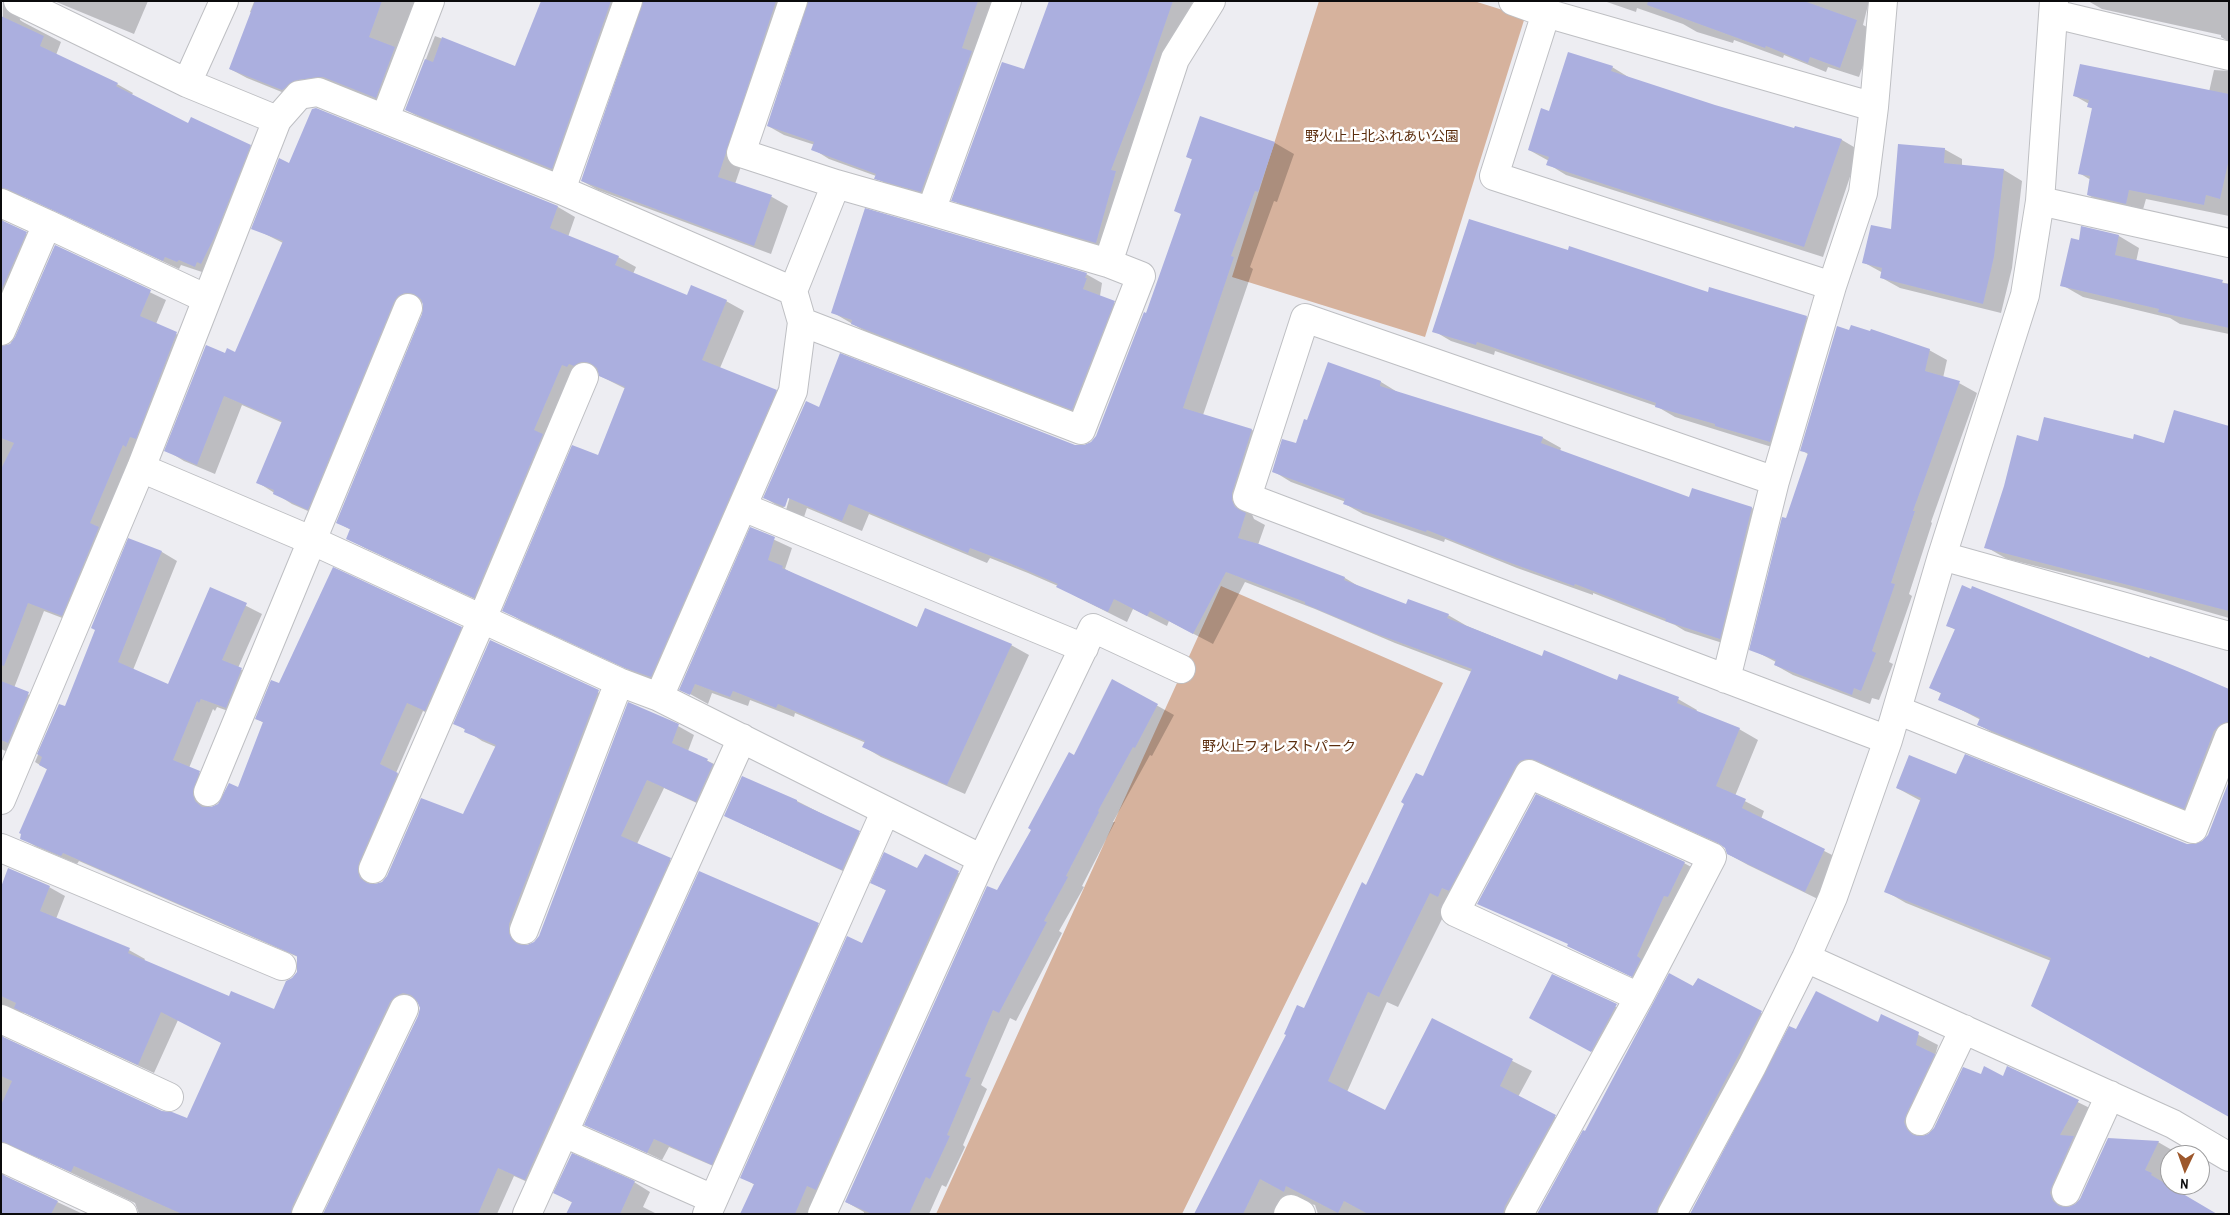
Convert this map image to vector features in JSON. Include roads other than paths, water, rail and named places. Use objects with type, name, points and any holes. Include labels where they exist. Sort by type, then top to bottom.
[{"type":"street","points":[[18,1],[187,84],[277,120]]},
{"type":"street","points":[[187,84],[224,1]]},
{"type":"street","points":[[385,118],[430,1]]},
{"type":"street","points":[[561,190],[628,1]]},
{"type":"street","points":[[793,1],[741,153],[836,184],[931,210],[1108,263],[1142,276],[1082,430],[802,322]]},
{"type":"street","points":[[931,210],[1007,1]]},
{"type":"street","points":[[1108,263],[1175,59],[1211,1]]},
{"type":"street","points":[[1513,1],[1546,13],[1874,107]]},
{"type":"street","points":[[1726,679],[1775,481],[1832,286],[1863,193],[1874,107],[1883,1]]},
{"type":"street","points":[[1672,1214],[1752,1066],[1806,958],[1833,897],[1888,740],[1942,556],[2025,295],[2040,201],[2054,8],[2229,56]]},
{"type":"street","points":[[1546,13],[1494,176],[1832,286]]},
{"type":"street","points":[[1,800],[6,771],[141,468],[277,120],[299,95],[318,92],[385,118],[561,190],[793,291]]},
{"type":"street","points":[[659,698],[793,391],[802,322],[793,291],[836,184]]},
{"type":"street","points":[[2040,201],[2229,243]]},
{"type":"street","points":[[1,203],[207,299]]},
{"type":"street","points":[[1,331],[47,224]]},
{"type":"street","points":[[208,792],[408,308]]},
{"type":"street","points":[[1775,481],[1305,318],[1247,497],[1888,740]]},
{"type":"street","points":[[373,869],[482,619],[584,377]]},
{"type":"street","points":[[141,468],[313,541],[619,682],[659,698],[982,859]]},
{"type":"street","points":[[743,507],[1084,648]]},
{"type":"street","points":[[1942,556],[2229,636]]},
{"type":"street","points":[[822,1214],[982,859],[1093,628],[1181,669]]},
{"type":"street","points":[[524,930],[619,682]]},
{"type":"street","points":[[1897,710],[2193,829],[2229,737]]},
{"type":"street","points":[[527,1214],[742,738]]},
{"type":"street","points":[[1519,1214],[1639,998],[1712,857],[1529,774],[1455,912],[1639,998]]},
{"type":"street","points":[[564,1134],[710,1206],[886,812]]},
{"type":"street","points":[[1,848],[282,966]]},
{"type":"street","points":[[1806,958],[2174,1124],[2229,1157]]},
{"type":"street","points":[[306,1214],[404,1009]]},
{"type":"street","points":[[1,1019],[169,1097]]},
{"type":"street","points":[[1920,1120],[1964,1029]]},
{"type":"street","points":[[2066,1192],[2110,1095]]},
{"type":"street","points":[[1,1157],[123,1214]]},
{"type":"street","points":[[1288,1214],[1291,1209],[1301,1214]]},
{"type":"park label","name":"野火止上北ふれあい公園","points":[[1382,137]]},
{"type":"park label","name":"野火止フォレストパーク","points":[[1279,747]]}]
